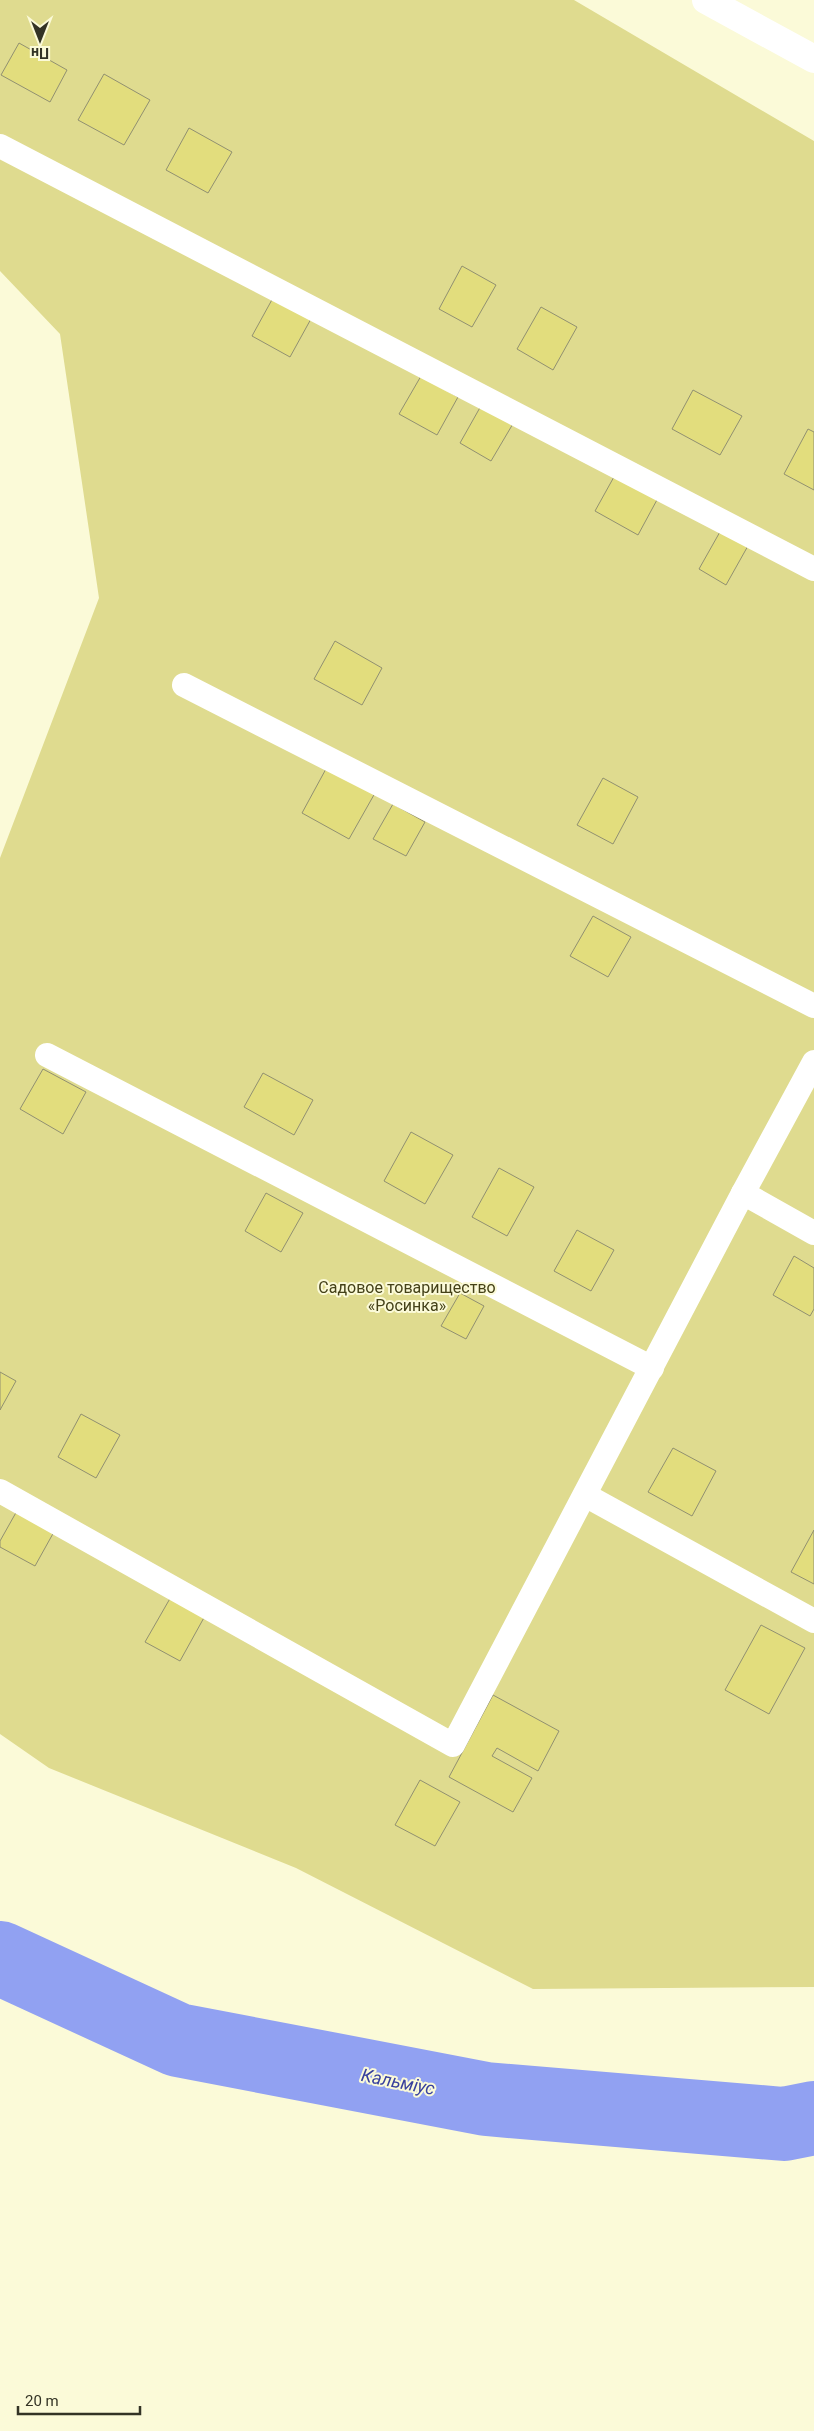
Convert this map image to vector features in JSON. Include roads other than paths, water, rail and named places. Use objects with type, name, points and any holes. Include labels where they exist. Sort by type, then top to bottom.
[{"type":"street","points":[[706,0],[814,59]]},
{"type":"lane","points":[[0,146],[814,569]]},
{"type":"lane","points":[[184,685],[814,1006]]},
{"type":"lane","points":[[48,1055],[652,1368]]},
{"type":"lane","points":[[0,1491],[453,1745],[743,1193],[814,1062]]},
{"type":"lane","points":[[743,1193],[814,1233]]},
{"type":"lane","points":[[585,1495],[814,1621]]},
{"type":"waterway","name":"Кальміус","points":[[0,1958],[178,2040],[486,2099],[784,2124],[814,2118]]},
{"type":"park label","name":"Садовое товарищество «Росинка»","points":[[407,1296]]}]
